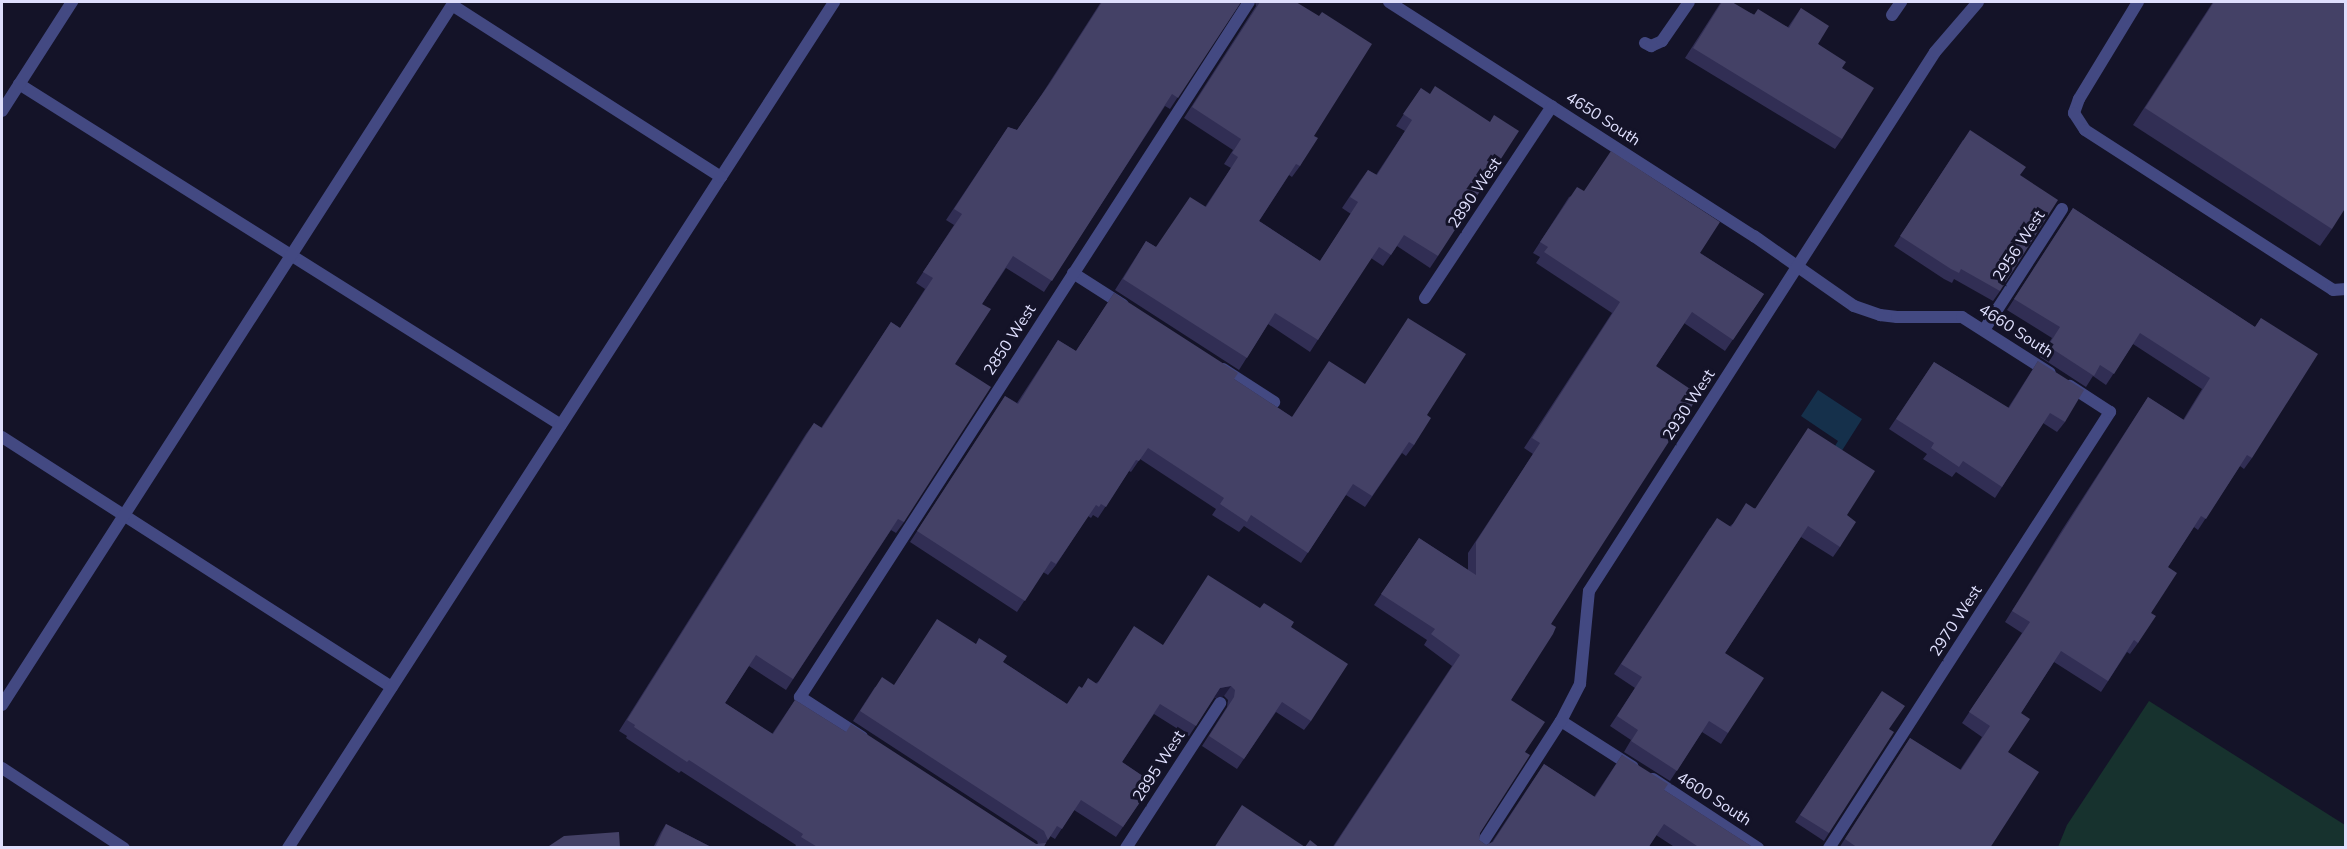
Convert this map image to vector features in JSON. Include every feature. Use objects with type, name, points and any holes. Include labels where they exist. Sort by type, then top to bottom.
[{"type":"lane","points":[[2,111],[72,2]]},
{"type":"lane","points":[[288,848],[834,2]]},
{"type":"lane","name":"2850 West","points":[[877,747],[800,697],[1249,2]]},
{"type":"lane","name":"4650 South","points":[[1389,2],[1754,236],[1797,267]]},
{"type":"lane","points":[[1645,43],[1651,46],[1662,41],[1689,2]]},
{"type":"lane","points":[[1892,15],[1901,2]]},
{"type":"lane","name":"2930 West","points":[[1479,848],[1561,721],[1580,684],[1589,591],[1935,52],[1978,2]]},
{"type":"lane","points":[[2138,2],[2079,99],[2074,114],[2085,130],[2332,290],[2346,289]]},
{"type":"lane","points":[[2,705],[453,3],[721,177]]},
{"type":"lane","points":[[19,84],[561,425]]},
{"type":"lane","name":"2890 West","points":[[1425,298],[1552,106]]},
{"type":"lane","name":"2956 West","points":[[1984,330],[2062,209]]},
{"type":"lane","name":"4660 South","points":[[1797,267],[1841,298],[1866,311],[1897,317],[1962,317],[2110,412]]},
{"type":"lane","points":[[1073,273],[1134,312]]},
{"type":"lane","points":[[1214,363],[1274,402]]},
{"type":"lane","name":"2970 West","points":[[1829,848],[2110,412]]},
{"type":"lane","points":[[2,437],[392,687]]},
{"type":"lane","name":"2895 West","points":[[1126,848],[1220,703]]},
{"type":"lane","name":"4600 South","points":[[1561,721],[1758,848]]},
{"type":"lane","points":[[2,768],[124,848]]},
{"type":"green space","points":[[2149,701],[2345,825],[2345,847],[2058,847],[2067,825]]},
{"type":"water","points":[[1818,390],[1862,419],[1836,460],[1829,456],[1838,441],[1801,416]]},
{"type":"building","points":[[1102,2],[1241,2],[1178,98],[1172,94],[1052,281],[1013,256],[982,304],[991,309],[955,364],[991,387],[904,522],[898,519],[793,679],[756,655],[725,703],[773,734],[795,700],[846,732],[851,724],[1036,844],[1046,843],[1043,848],[819,848],[801,837],[803,834],[689,760],[687,762],[627,720],[814,423],[822,428],[891,322],[900,328],[933,278],[923,272],[962,214],[954,209],[1008,127],[1017,130]]},
{"type":"building","points":[[1260,2],[1296,2],[1319,16],[1322,12],[1372,44],[1314,136],[1318,138],[1300,166],[1296,164],[1259,221],[1320,261],[1358,202],[1350,197],[1368,170],[1377,175],[1412,120],[1403,114],[1421,88],[1430,94],[1435,86],[1490,122],[1494,115],[1519,131],[1438,256],[1404,235],[1391,255],[1379,247],[1318,340],[1275,313],[1247,358],[1123,279],[1146,241],[1156,247],[1190,197],[1206,207],[1238,157],[1232,153],[1241,139],[1192,107]]},
{"type":"building","points":[[1722,2],[1732,2],[1754,15],[1758,9],[1789,28],[1801,8],[1829,26],[1818,44],[1846,62],[1842,68],[1874,88],[1842,139],[1693,48]]},
{"type":"building","points":[[2214,2],[2346,2],[2346,207],[2332,229],[2145,108]]},
{"type":"building","points":[[1970,130],[2026,167],[2020,175],[2058,200],[2000,291],[1961,269],[1959,273],[1951,269],[1900,236]]},
{"type":"building","points":[[1611,151],[1720,222],[1700,253],[1764,294],[1733,340],[1692,312],[1656,366],[1699,395],[1551,624],[1556,627],[1553,634],[1511,700],[1545,722],[1525,752],[1530,755],[1480,833],[1479,840],[1486,845],[1493,842],[1544,764],[1595,797],[1622,755],[1668,784],[1664,790],[1754,848],[1700,848],[1664,824],[1648,848],[1333,848],[1460,655],[1431,634],[1435,629],[1381,594],[1419,538],[1476,575],[1476,542],[1540,443],[1532,438],[1620,302],[1544,252],[1548,247],[1540,242],[1577,187],[1584,191]]},
{"type":"building","points":[[2073,208],[2255,327],[2261,318],[2318,354],[2252,458],[2247,455],[2206,519],[2201,516],[2168,567],[2177,573],[2151,613],[2156,616],[2138,643],[2134,640],[2108,681],[2061,651],[2021,713],[2030,719],[2008,752],[2039,772],[1990,848],[1858,848],[1845,839],[1910,738],[1961,770],[1990,726],[1969,712],[2030,622],[2012,611],[2148,397],[2184,420],[2210,378],[2140,333],[2114,374],[2100,365],[2094,376],[2048,346],[2060,327],[2014,299]]},
{"type":"building","points":[[1114,293],[1238,373],[1234,379],[1292,417],[1329,361],[1365,384],[1408,318],[1466,354],[1427,415],[1431,418],[1414,445],[1409,442],[1372,496],[1353,484],[1308,553],[1251,515],[1247,522],[1220,504],[1224,498],[1148,448],[1139,461],[1136,460],[1106,507],[1101,504],[1099,507],[1096,505],[1056,564],[1051,561],[1025,601],[917,531],[1005,396],[1018,404],[1058,340],[1076,351]]},
{"type":"building","points":[[2038,361],[2084,390],[2065,422],[2050,413],[2002,487],[1963,461],[1959,467],[1931,448],[1934,443],[1896,419],[1934,362],[2009,408]]},
{"type":"building","points":[[1808,428],[1875,471],[1847,515],[1856,522],[1840,547],[1808,526],[1725,653],[1764,678],[1728,733],[1709,721],[1677,771],[1631,741],[1638,730],[1617,716],[1642,677],[1621,664],[1717,518],[1731,527],[1746,503],[1755,509]]},
{"type":"building","points":[[1208,575],[1260,608],[1264,603],[1294,622],[1291,627],[1348,664],[1311,721],[1282,702],[1244,759],[1209,736],[1234,697],[1235,690],[1231,686],[1220,688],[1196,726],[1160,704],[1122,762],[1153,783],[1123,827],[1081,800],[1062,829],[1057,826],[1048,840],[1044,831],[860,711],[882,677],[894,685],[937,619],[976,644],[979,638],[1007,656],[1003,662],[1067,704],[1079,686],[1082,688],[1088,678],[1097,684],[1134,626],[1163,645]]},
{"type":"building","points":[[1882,691],[1905,706],[1889,729],[1894,732],[1829,833],[1800,815]]},
{"type":"building","points":[[1242,805],[1305,847],[1310,840],[1320,848],[1214,848]]},
{"type":"building","points":[[666,824],[713,848],[655,848]]},
{"type":"building","points":[[619,832],[620,848],[546,848],[564,836]]}]
